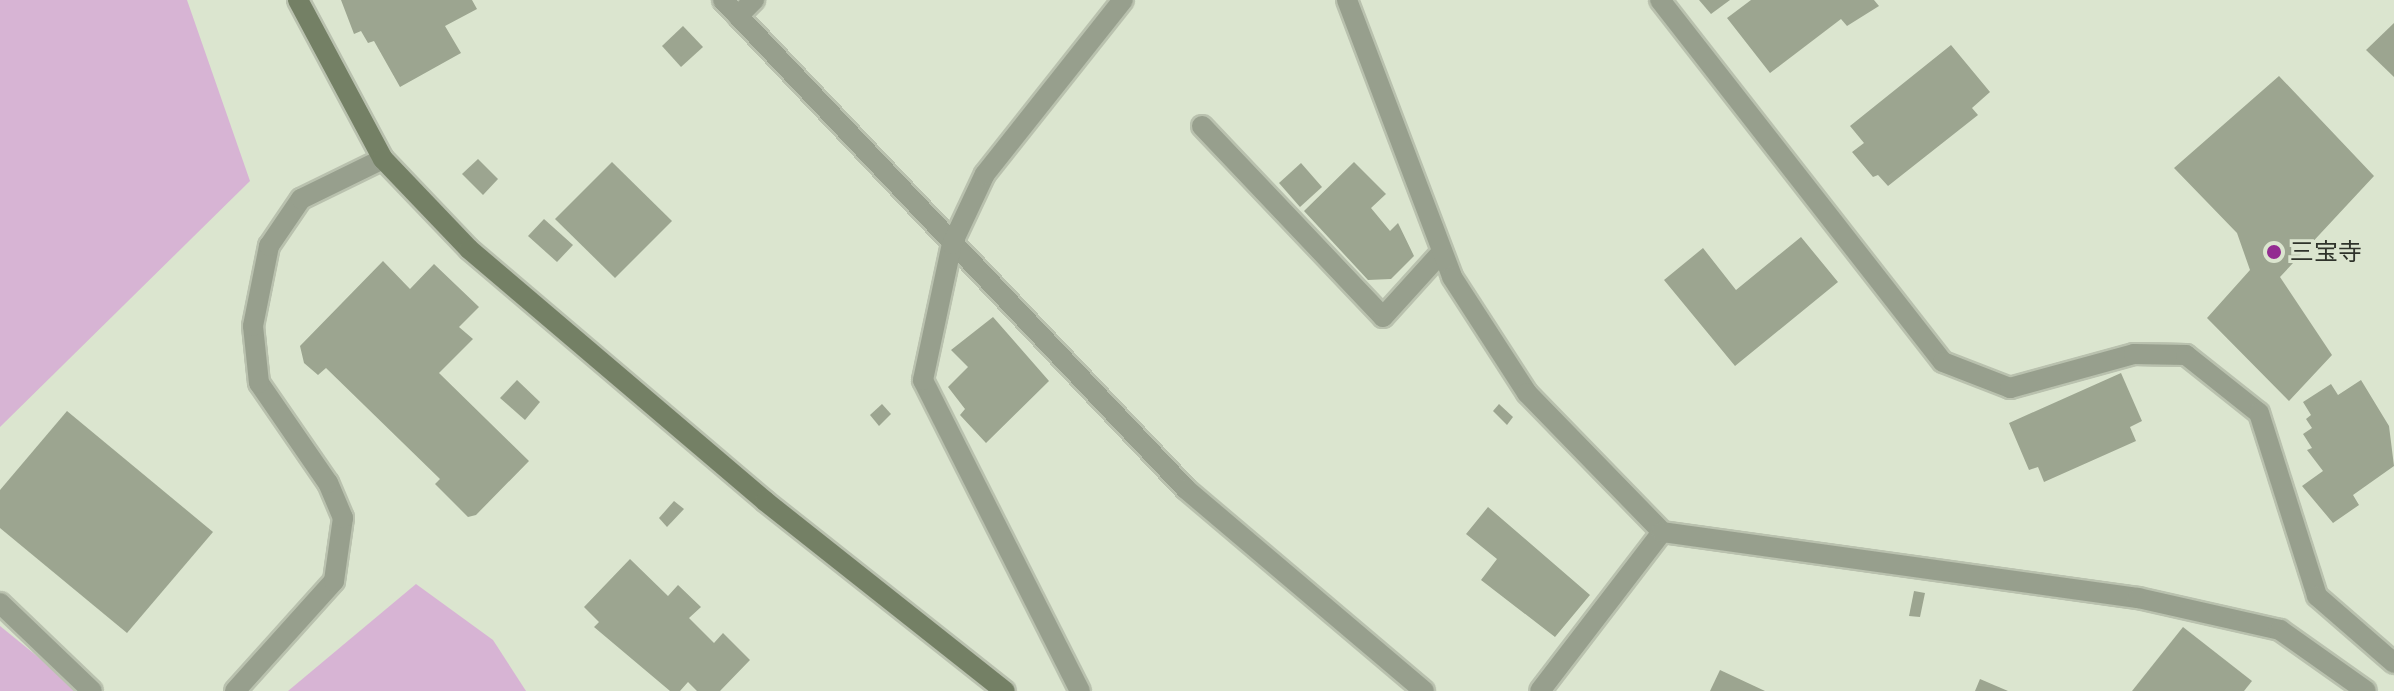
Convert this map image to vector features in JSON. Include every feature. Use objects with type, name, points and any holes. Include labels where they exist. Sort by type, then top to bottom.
[{"type":"street","points":[[298,0],[383,159],[469,249],[569,338],[1005,691]]},
{"type":"street","points":[[723,0],[1186,489],[1424,691]]},
{"type":"street","points":[[738,16],[754,0]]},
{"type":"street","points":[[1080,691],[923,380],[952,244],[985,174],[1123,0]]},
{"type":"street","points":[[1347,0],[1452,277],[1527,393],[1662,532],[2138,598],[2280,630],[2366,691]]},
{"type":"street","points":[[1660,0],[1943,362],[2010,388],[2134,354],[2186,355],[2259,413],[2317,596],[2394,663]]},
{"type":"street","points":[[1202,126],[1383,317],[1442,252]]},
{"type":"street","points":[[235,691],[334,581],[343,518],[328,483],[259,383],[253,326],[269,246],[301,199],[383,159]]},
{"type":"street","points":[[1540,691],[1662,532]]},
{"type":"street","points":[[0,603],[92,691]]},
{"type":"shaded area","points":[[0,0],[187,0],[250,181],[0,427]]},
{"type":"shaded area","points":[[416,584],[493,640],[526,691],[288,691]]},
{"type":"shaded area","points":[[0,626],[80,691],[0,691]]},
{"type":"building","points":[[341,0],[472,0],[477,9],[445,26],[461,53],[400,87],[374,41],[368,43],[361,31],[354,34]]},
{"type":"building","points":[[1699,0],[1730,0],[1711,14]]},
{"type":"building","points":[[1751,0],[1874,0],[1879,6],[1847,26],[1841,19],[1770,73],[1727,18]]},
{"type":"building","points":[[2394,23],[2394,77],[2366,50]]},
{"type":"building","points":[[683,26],[703,47],[681,67],[662,46]]},
{"type":"building","points":[[1951,45],[1990,92],[1972,108],[1978,115],[1888,186],[1878,175],[1873,177],[1852,152],[1864,143],[1850,126]]},
{"type":"building","name":"三宝寺","points":[[2279,76],[2374,176],[2280,277],[2332,355],[2289,401],[2207,318],[2250,270],[2237,233],[2174,168]]},
{"type":"building","points":[[478,159],[498,179],[483,195],[462,174]]},
{"type":"building","points":[[612,162],[672,221],[615,278],[555,219]]},
{"type":"building","points":[[1354,162],[1386,194],[1371,208],[1390,231],[1398,223],[1414,256],[1391,279],[1368,280],[1304,211]]},
{"type":"building","points":[[1301,163],[1322,187],[1300,207],[1279,183]]},
{"type":"building","points":[[544,219],[573,245],[557,262],[528,236]]},
{"type":"building","points":[[1801,237],[1838,282],[1735,366],[1664,280],[1703,248],[1736,290]]},
{"type":"building","points":[[383,261],[410,289],[434,264],[479,307],[459,327],[473,339],[439,373],[529,461],[476,515],[468,517],[435,484],[440,479],[326,368],[318,375],[304,363],[300,346]]},
{"type":"building","points":[[993,317],[1049,381],[986,443],[960,415],[965,409],[948,387],[968,367],[951,350]]},
{"type":"building","points":[[2121,373],[2142,421],[2130,427],[2136,441],[2044,482],[2038,467],[2029,470],[2009,423]]},
{"type":"building","points":[[517,380],[540,402],[525,420],[500,398]]},
{"type":"building","points":[[2361,380],[2389,426],[2394,466],[2353,495],[2359,505],[2333,523],[2302,486],[2323,471],[2307,450],[2312,448],[2303,434],[2312,428],[2306,419],[2311,415],[2303,402],[2331,384],[2338,395]]},
{"type":"building","points":[[882,404],[891,414],[879,426],[870,415]]},
{"type":"building","points":[[1499,404],[1513,417],[1507,425],[1493,411]]},
{"type":"building","points":[[67,411],[213,532],[127,633],[0,528],[0,490]]},
{"type":"building","points":[[674,501],[684,509],[667,527],[659,518]]},
{"type":"building","points":[[1488,507],[1590,595],[1555,637],[1481,580],[1497,559],[1466,534]]},
{"type":"building","points":[[630,559],[668,596],[678,585],[701,607],[689,618],[714,643],[723,633],[750,660],[720,691],[697,691],[688,682],[680,691],[670,691],[594,627],[599,622],[584,607]]},
{"type":"building","points":[[1914,591],[1925,593],[1920,617],[1909,616]]},
{"type":"building","points":[[2183,627],[2252,681],[2244,691],[2132,691]]},
{"type":"building","points":[[1720,670],[1765,691],[1710,691]]},
{"type":"building","points":[[1980,679],[2008,691],[1975,691]]},
{"type":"place","name":"三宝寺","points":[[2274,252]]}]
